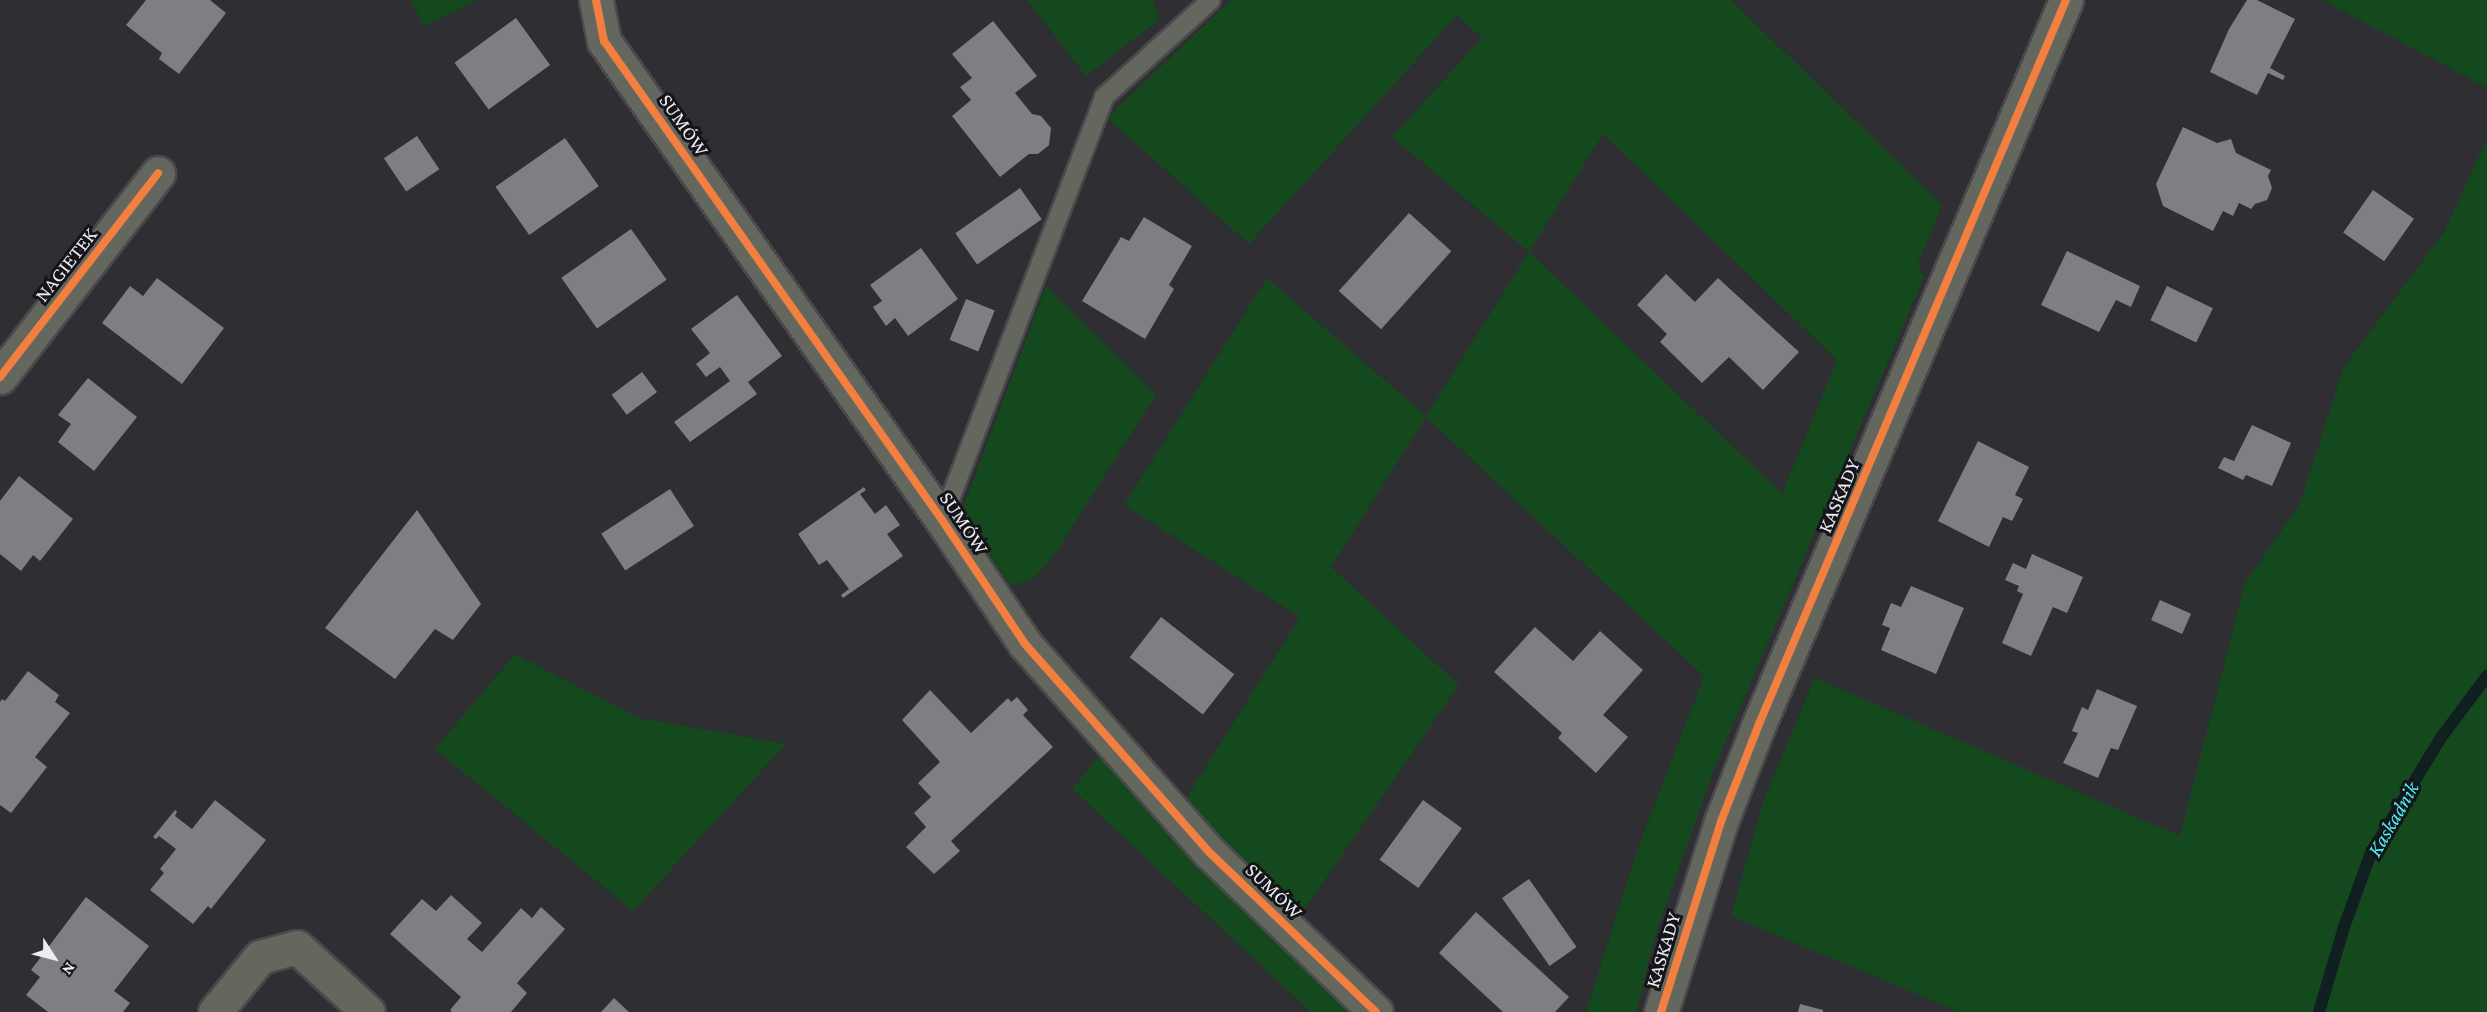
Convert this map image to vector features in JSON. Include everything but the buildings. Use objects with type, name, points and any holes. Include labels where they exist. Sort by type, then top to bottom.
[{"type":"street","name":"SUMÓW","points":[[596,0],[603,41],[942,520],[1025,644],[1209,852],[1376,1012]]},
{"type":"street","name":"KASKADY","points":[[1660,1012],[1722,819],[1759,724],[1890,422],[2066,0]]},
{"type":"street","name":"NAGIETEK","points":[[0,377],[158,173]]},
{"type":"street","points":[[215,1012],[260,957],[297,947],[368,1012]]},
{"type":"lane","points":[[942,520],[1104,97],[1211,0]]},
{"type":"green space","points":[[411,0],[478,0],[424,26]]},
{"type":"green space","points":[[1027,0],[1153,0],[1159,20],[1086,76]]},
{"type":"green space","points":[[1231,0],[1731,0],[1942,205],[1918,263],[1924,277],[1716,764],[1656,933],[1636,1012],[1586,1012],[1638,848],[1704,676],[1426,417],[1331,567],[1459,685],[1300,916],[1185,800],[1300,617],[1124,505],[1267,278],[1426,416],[1529,252],[1392,137],[1482,38],[1457,15],[1249,244],[1107,118]],"holes":[[[1603,134],[1837,360],[1782,494],[1529,252]]]},
{"type":"green space","points":[[2322,0],[2487,0],[2487,88]]},
{"type":"green space","points":[[2487,138],[2487,1012],[1959,1012],[1731,916],[1764,799],[1815,678],[2180,836],[2245,583],[2299,505],[2344,367],[2444,232]]},
{"type":"green space","points":[[1046,286],[1156,395],[1053,557],[1031,581],[1010,585],[961,513]]},
{"type":"green space","points":[[515,654],[639,718],[786,744],[633,911],[435,749]]},
{"type":"green space","points":[[1099,757],[1216,877],[1357,1012],[1311,1012],[1072,789]]},
{"type":"waterway","name":"Kaskadnik","points":[[2319,1012],[2344,927],[2371,853],[2440,739],[2487,676]]},
{"type":"cycle path","points":[[596,0],[604,41],[942,520],[1025,644],[1209,852],[1376,1012]]},
{"type":"cycle path","points":[[1661,1012],[1722,819],[1759,724],[2066,0]]},
{"type":"cycle path","points":[[0,377],[158,173]]}]
